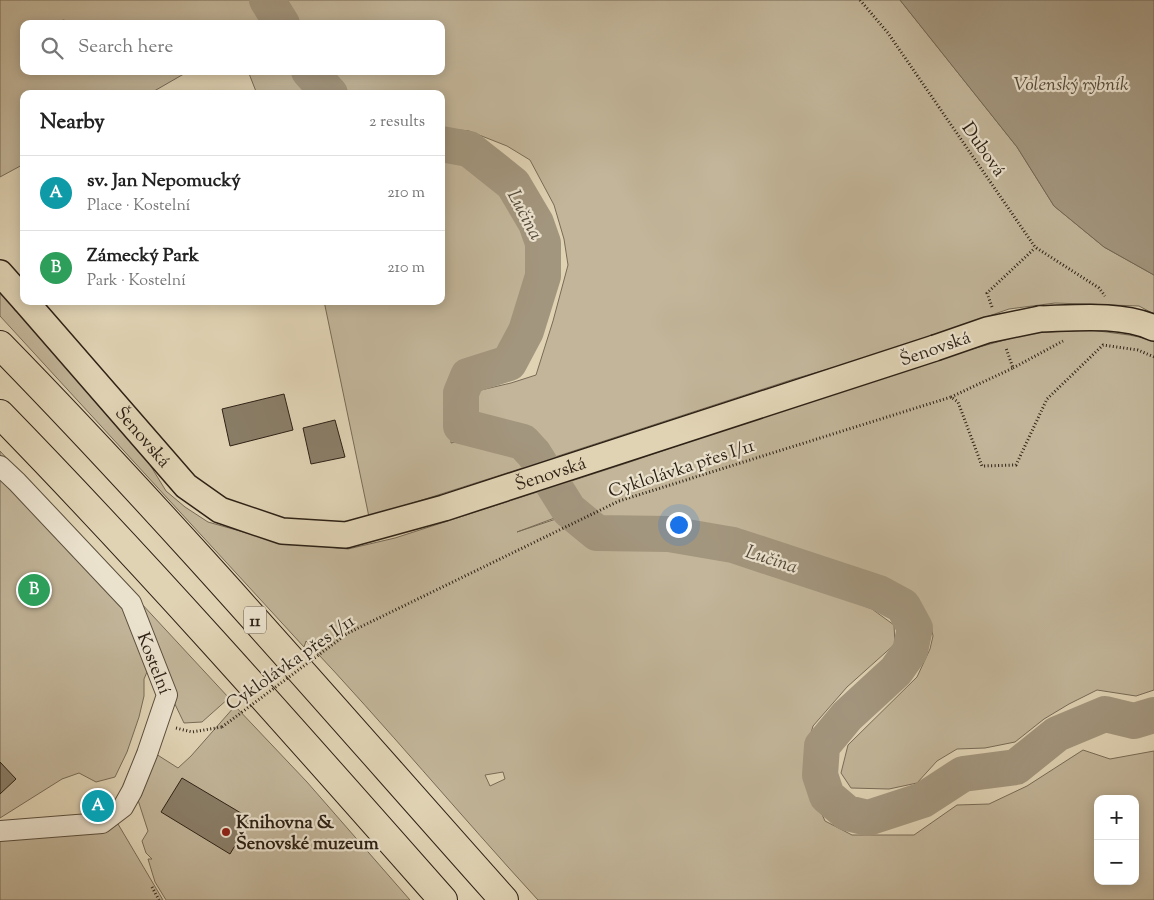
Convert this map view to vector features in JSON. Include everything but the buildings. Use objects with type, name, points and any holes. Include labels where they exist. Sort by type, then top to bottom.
[{"type":"highway","name":"11","points":[[0,345],[64,411],[228,591],[504,900]]},
{"type":"highway","points":[[0,414],[51,466],[228,658],[444,900]]},
{"type":"main road","name":"Šenovská","points":[[0,273],[20,296]]},
{"type":"main road","name":"Šenovská","points":[[28,305],[186,486],[220,510],[282,530],[346,536],[444,508],[588,462],[987,330],[1040,319],[1097,317],[1144,323],[1154,328]]},
{"type":"street","name":"Kostelní","points":[[0,466],[131,603],[167,695],[132,791],[123,807],[102,823],[0,831]]},
{"type":"path","name":"Dubová","points":[[860,0],[888,33],[1035,247],[1099,288],[1105,294]]},
{"type":"path","points":[[1013,368],[1068,339],[1066,318]]},
{"type":"path","name":"Cyklolávka přes I/11","points":[[158,722],[192,732],[222,727],[348,634],[619,501],[951,397],[958,402],[982,466],[1016,465],[1047,399],[1102,345],[1138,350],[1154,357]]},
{"type":"path","points":[[152,887],[158,900]]},
{"type":"shaded area","points":[[0,0],[255,0],[268,20],[20,20],[20,75],[182,75],[156,90],[20,90],[20,166],[0,177]]},
{"type":"shaded area","points":[[285,0],[900,0],[1017,147],[1054,206],[1104,247],[1154,275],[1154,314],[1139,306],[1055,303],[1009,309],[880,354],[794,379],[549,459],[527,429],[500,419],[471,418],[473,399],[481,390],[536,375],[568,265],[564,239],[554,205],[530,160],[507,146],[469,131],[445,128],[445,90],[345,90],[331,75],[445,75],[445,20],[297,20]]},
{"type":"shaded area","points":[[250,75],[297,75],[310,90],[255,90]]},
{"type":"shaded area","points":[[445,153],[465,158],[505,191],[526,228],[531,266],[525,290],[507,335],[492,356],[462,366],[453,386],[451,443],[472,438],[518,448],[532,465],[369,517],[325,305],[445,305]]},
{"type":"shaded area","points":[[0,288],[133,437],[166,491],[185,507],[208,522],[261,537],[308,545],[348,549],[395,538],[627,463],[907,367],[1030,333],[1091,330],[1154,340],[1154,690],[1136,696],[1097,690],[1044,719],[1015,742],[985,748],[957,749],[937,761],[917,783],[889,789],[851,788],[841,773],[848,745],[917,677],[930,649],[933,636],[930,621],[921,609],[906,595],[811,559],[734,538],[661,529],[598,528],[576,510],[517,532],[568,515],[598,539],[666,540],[705,545],[872,609],[894,625],[895,644],[847,687],[813,726],[807,747],[808,778],[825,821],[852,835],[914,835],[957,805],[989,804],[1027,786],[1083,750],[1110,759],[1154,751],[1154,900],[538,900],[306,641],[304,647],[0,316]],"holes":[[[503,772],[505,779],[490,786],[485,775]]]},
{"type":"shaded area","points":[[0,451],[229,698],[202,722],[184,723],[172,698],[156,651],[144,679],[144,696],[139,717],[127,752],[115,777],[96,782],[79,773],[62,779],[0,818]]},
{"type":"shaded area","points":[[235,706],[307,782],[410,900],[166,900],[155,882],[148,859],[152,859],[146,853],[142,841],[148,831],[137,797],[156,754],[178,768]]},
{"type":"shaded area","points":[[118,824],[163,900],[0,900],[0,838],[97,830]]},
{"type":"water","name":"Volenský rybník","points":[[900,0],[1154,0],[1154,275],[1104,247],[1054,206],[1017,147]]},
{"type":"waterway","name":"Lučina","points":[[267,0],[280,20]]},
{"type":"waterway","name":"Lučina","points":[[313,75],[326,90]]},
{"type":"waterway","name":"Lučina","points":[[445,145],[469,149],[513,184],[536,223],[543,243],[543,276],[526,331],[509,363],[468,376],[461,393],[461,426],[523,442],[534,454],[569,510],[597,533],[669,534],[733,545],[879,593],[903,606],[915,628],[910,651],[896,671],[847,716],[822,746],[820,775],[827,796],[847,813],[868,818],[923,800],[963,774],[1016,767],[1057,734],[1105,714],[1134,721],[1154,715]]},
{"type":"place","name":"Zámecký Park","points":[[34,590]]},
{"type":"place","name":"sv. Jan Nepomucký","points":[[98,806]]},
{"type":"place","name":"Knihovna & Šenovské muzeum","points":[[226,832]]}]
